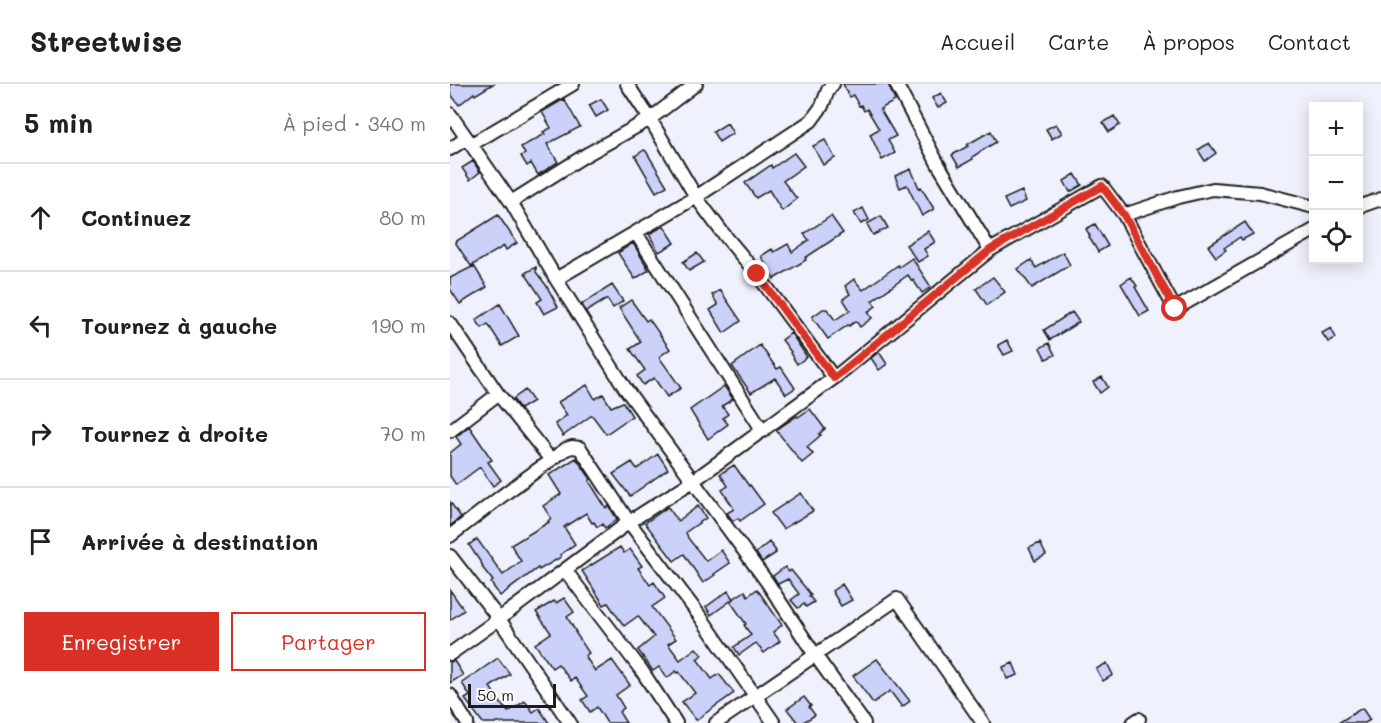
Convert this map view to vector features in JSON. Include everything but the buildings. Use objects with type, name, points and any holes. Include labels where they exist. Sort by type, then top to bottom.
[{"type":"street","points":[[450,149],[469,141],[573,84]]},
{"type":"street","points":[[627,84],[696,197],[757,274],[834,378]]},
{"type":"street","points":[[511,202],[584,156],[650,119],[696,84]]},
{"type":"street","points":[[556,279],[696,197],[811,121],[833,84]]},
{"type":"street","points":[[896,84],[938,164],[990,250]]},
{"type":"street","points":[[450,114],[511,202],[624,388],[767,582],[815,655],[864,723]]},
{"type":"street","points":[[450,654],[629,522],[693,481],[834,378],[990,250],[1102,186],[1124,215],[1175,309],[1309,233]]},
{"type":"street","points":[[1124,215],[1178,197],[1213,189],[1260,193],[1309,206]]},
{"type":"street","points":[[1363,206],[1381,199]]},
{"type":"street","points":[[636,233],[763,431]]},
{"type":"street","points":[[450,323],[498,394],[551,460]]},
{"type":"street","points":[[450,431],[498,394]]},
{"type":"street","points":[[450,536],[566,449],[580,448],[629,522],[702,619],[774,723]]},
{"type":"street","points":[[450,556],[500,619],[570,723]]},
{"type":"street","points":[[565,570],[642,671],[676,723]]},
{"type":"street","points":[[716,723],[897,599],[983,723]]},
{"type":"street","points":[[450,695],[467,723]]},
{"type":"route","points":[[757,274],[834,378],[990,250],[1102,186],[1124,215],[1175,309]]}]
